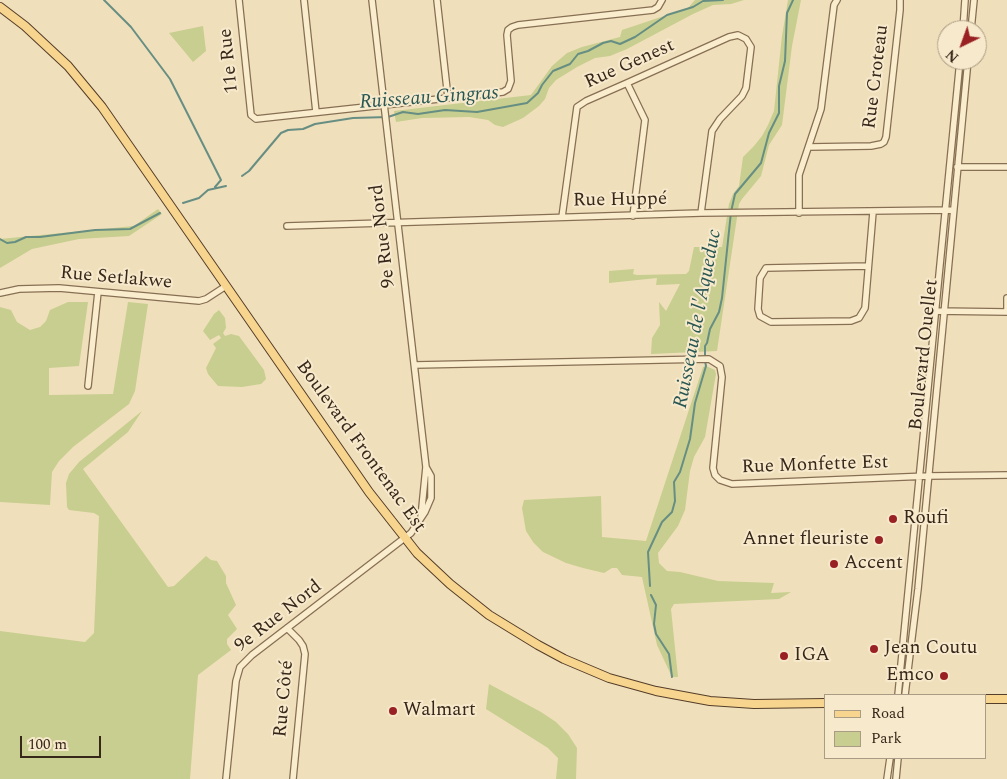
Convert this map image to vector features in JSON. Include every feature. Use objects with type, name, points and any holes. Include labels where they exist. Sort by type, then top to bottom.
[{"type":"main road","name":"Boulevard Frontenac Est","points":[[0,7],[48,46],[88,89],[342,453],[405,539],[443,578],[489,615],[538,646],[590,671],[647,689],[710,701],[754,704],[824,703]]},
{"type":"main road","points":[[987,699],[1007,699]]},
{"type":"street","name":"11e Rue","points":[[239,0],[251,115],[254,118],[316,112]]},
{"type":"street","points":[[304,0],[316,112],[503,92],[508,89],[511,81],[507,35],[508,30],[512,27],[653,10],[658,7],[662,0]]},
{"type":"street","name":"9e Rue Nord","points":[[226,779],[238,670],[247,660],[287,628],[405,539],[414,529],[429,504],[432,494],[431,476],[426,467],[372,0]]},
{"type":"street","points":[[437,0],[448,98]]},
{"type":"street","name":"Rue Croteau","points":[[809,147],[871,146],[884,142],[900,0]]},
{"type":"street","points":[[964,20],[965,0]]},
{"type":"street","points":[[972,20],[974,0]]},
{"type":"street","points":[[799,213],[799,175],[822,109],[836,1]]},
{"type":"street","name":"Rue Genest","points":[[562,217],[577,107],[627,82],[729,37],[743,36],[750,43],[751,47],[746,88],[740,99],[720,119],[712,131],[701,213]]},
{"type":"street","name":"Boulevard Ouellet","points":[[898,694],[959,70]]},
{"type":"street","name":"Boulevard Ouellet","points":[[905,694],[918,589],[967,70]]},
{"type":"street","points":[[627,82],[645,120],[633,216]]},
{"type":"street","points":[[950,167],[1007,167]]},
{"type":"street","name":"Rue Huppé","points":[[287,226],[397,221],[701,213],[953,210]]},
{"type":"street","points":[[868,266],[769,267],[763,271],[760,278],[758,309],[760,316],[767,321],[851,321],[859,318],[865,308],[873,212]]},
{"type":"street","name":"Rue Setlakwe","points":[[0,293],[39,288],[199,301],[212,296],[226,286]]},
{"type":"street","points":[[88,386],[98,292]]},
{"type":"street","points":[[936,311],[1007,312],[1007,298]]},
{"type":"street","name":"Rue Monfette Est","points":[[415,365],[709,360],[720,366],[722,372],[713,468],[715,475],[725,483],[740,485],[928,476],[1007,475]]},
{"type":"street","name":"Rue Côté","points":[[287,628],[303,646],[305,654],[293,779]]},
{"type":"street","points":[[902,652],[910,652]]},
{"type":"street","points":[[887,779],[890,759]]},
{"type":"street","points":[[896,779],[898,759]]},
{"type":"green space","points":[[695,0],[744,0],[731,4],[713,5],[627,49],[610,56],[595,58],[577,67],[556,80],[539,106],[523,118],[503,127],[495,125],[488,120],[469,117],[422,118],[396,122],[394,111],[531,95],[552,66],[567,53],[620,37],[622,30],[688,8]]},
{"type":"green space","points":[[788,0],[801,0],[792,46],[782,125],[769,145],[761,176],[739,204],[717,351],[651,354],[652,338],[660,325],[659,302],[666,311],[680,284],[656,285],[657,278],[609,283],[609,271],[634,269],[633,274],[637,275],[686,274],[689,271],[694,247],[722,247],[729,204],[739,186],[743,157],[762,136],[774,111]]},
{"type":"green space","points":[[203,26],[206,51],[193,62],[169,33]]},
{"type":"green space","points":[[158,209],[162,214],[129,236],[79,239],[32,249],[0,268],[0,239],[134,226]]},
{"type":"green space","points":[[68,302],[88,302],[79,366],[49,368],[49,395],[113,394],[128,302],[148,304],[135,391],[129,404],[73,447],[59,461],[52,472],[50,505],[0,502],[0,307],[11,310],[17,322],[30,330],[40,327],[46,321],[50,310]]},
{"type":"green space","points":[[219,310],[225,318],[226,328],[223,333],[225,336],[231,334],[239,336],[264,370],[266,379],[261,384],[242,387],[218,386],[208,374],[206,368],[216,348],[213,344],[221,338],[219,335],[210,340],[203,331],[214,314]]},
{"type":"green space","points":[[706,366],[715,370],[716,374],[705,437],[694,457],[690,471],[685,510],[678,526],[658,553],[659,563],[667,571],[680,572],[718,581],[774,583],[771,593],[791,592],[779,599],[674,604],[671,609],[678,677],[672,677],[657,645],[642,577],[622,575],[617,568],[612,568],[604,573],[583,568],[566,563],[543,552],[526,531],[522,508],[524,500],[601,496],[602,537],[646,541],[703,367]]},
{"type":"green space","points":[[142,411],[128,432],[83,469],[168,587],[174,586],[206,556],[211,560],[217,561],[226,576],[226,583],[236,605],[228,615],[237,629],[227,639],[227,644],[231,650],[198,675],[190,779],[0,779],[0,631],[85,642],[94,633],[99,516],[94,513],[69,510],[67,507],[66,483],[69,474],[79,462]]},
{"type":"green space","points":[[489,684],[541,712],[556,722],[568,734],[577,748],[576,779],[556,779],[558,758],[548,748],[486,709]]},
{"type":"waterway","points":[[104,0],[131,27],[170,79],[221,180],[215,187]]},
{"type":"waterway","name":"Ruisseau Gingras","points":[[242,176],[249,171],[281,133],[288,130],[303,129],[315,124],[353,118],[388,117],[403,112],[418,114],[445,110],[477,112],[527,103],[538,93],[553,71],[570,64],[578,54],[611,41],[620,44],[635,37],[667,15],[693,7],[703,1],[723,0]]},
{"type":"waterway","name":"Ruisseau de l'Aqueduc","points":[[705,357],[705,346],[710,329],[719,312],[722,298],[731,212],[735,194],[761,163],[769,133],[779,113],[779,86],[785,61],[787,13],[793,0]]},
{"type":"waterway","name":"Ruisseau Gingras","points":[[183,203],[199,198],[208,190],[226,186]]},
{"type":"waterway","name":"Ruisseau Gingras","points":[[0,239],[7,243],[26,237],[95,230],[130,229],[160,213]]},
{"type":"waterway","name":"Ruisseau de l'Aqueduc","points":[[650,586],[648,552],[662,522],[672,512],[675,501],[674,482],[680,472],[690,439],[695,403],[706,366],[705,361]]},
{"type":"waterway","name":"Ruisseau de l'Aqueduc","points":[[651,595],[656,605],[654,624],[656,634],[669,654],[672,677]]},
{"type":"place","name":"Roufi","points":[[893,519]]},
{"type":"place","name":"Annet fleuriste","points":[[879,540]]},
{"type":"place","name":"Accent","points":[[834,564]]},
{"type":"place","name":"Jean Coutu","points":[[874,649]]},
{"type":"place","name":"IGA","points":[[784,656]]},
{"type":"place","name":"Emco","points":[[944,676]]},
{"type":"place","name":"Walmart","points":[[393,711]]}]
